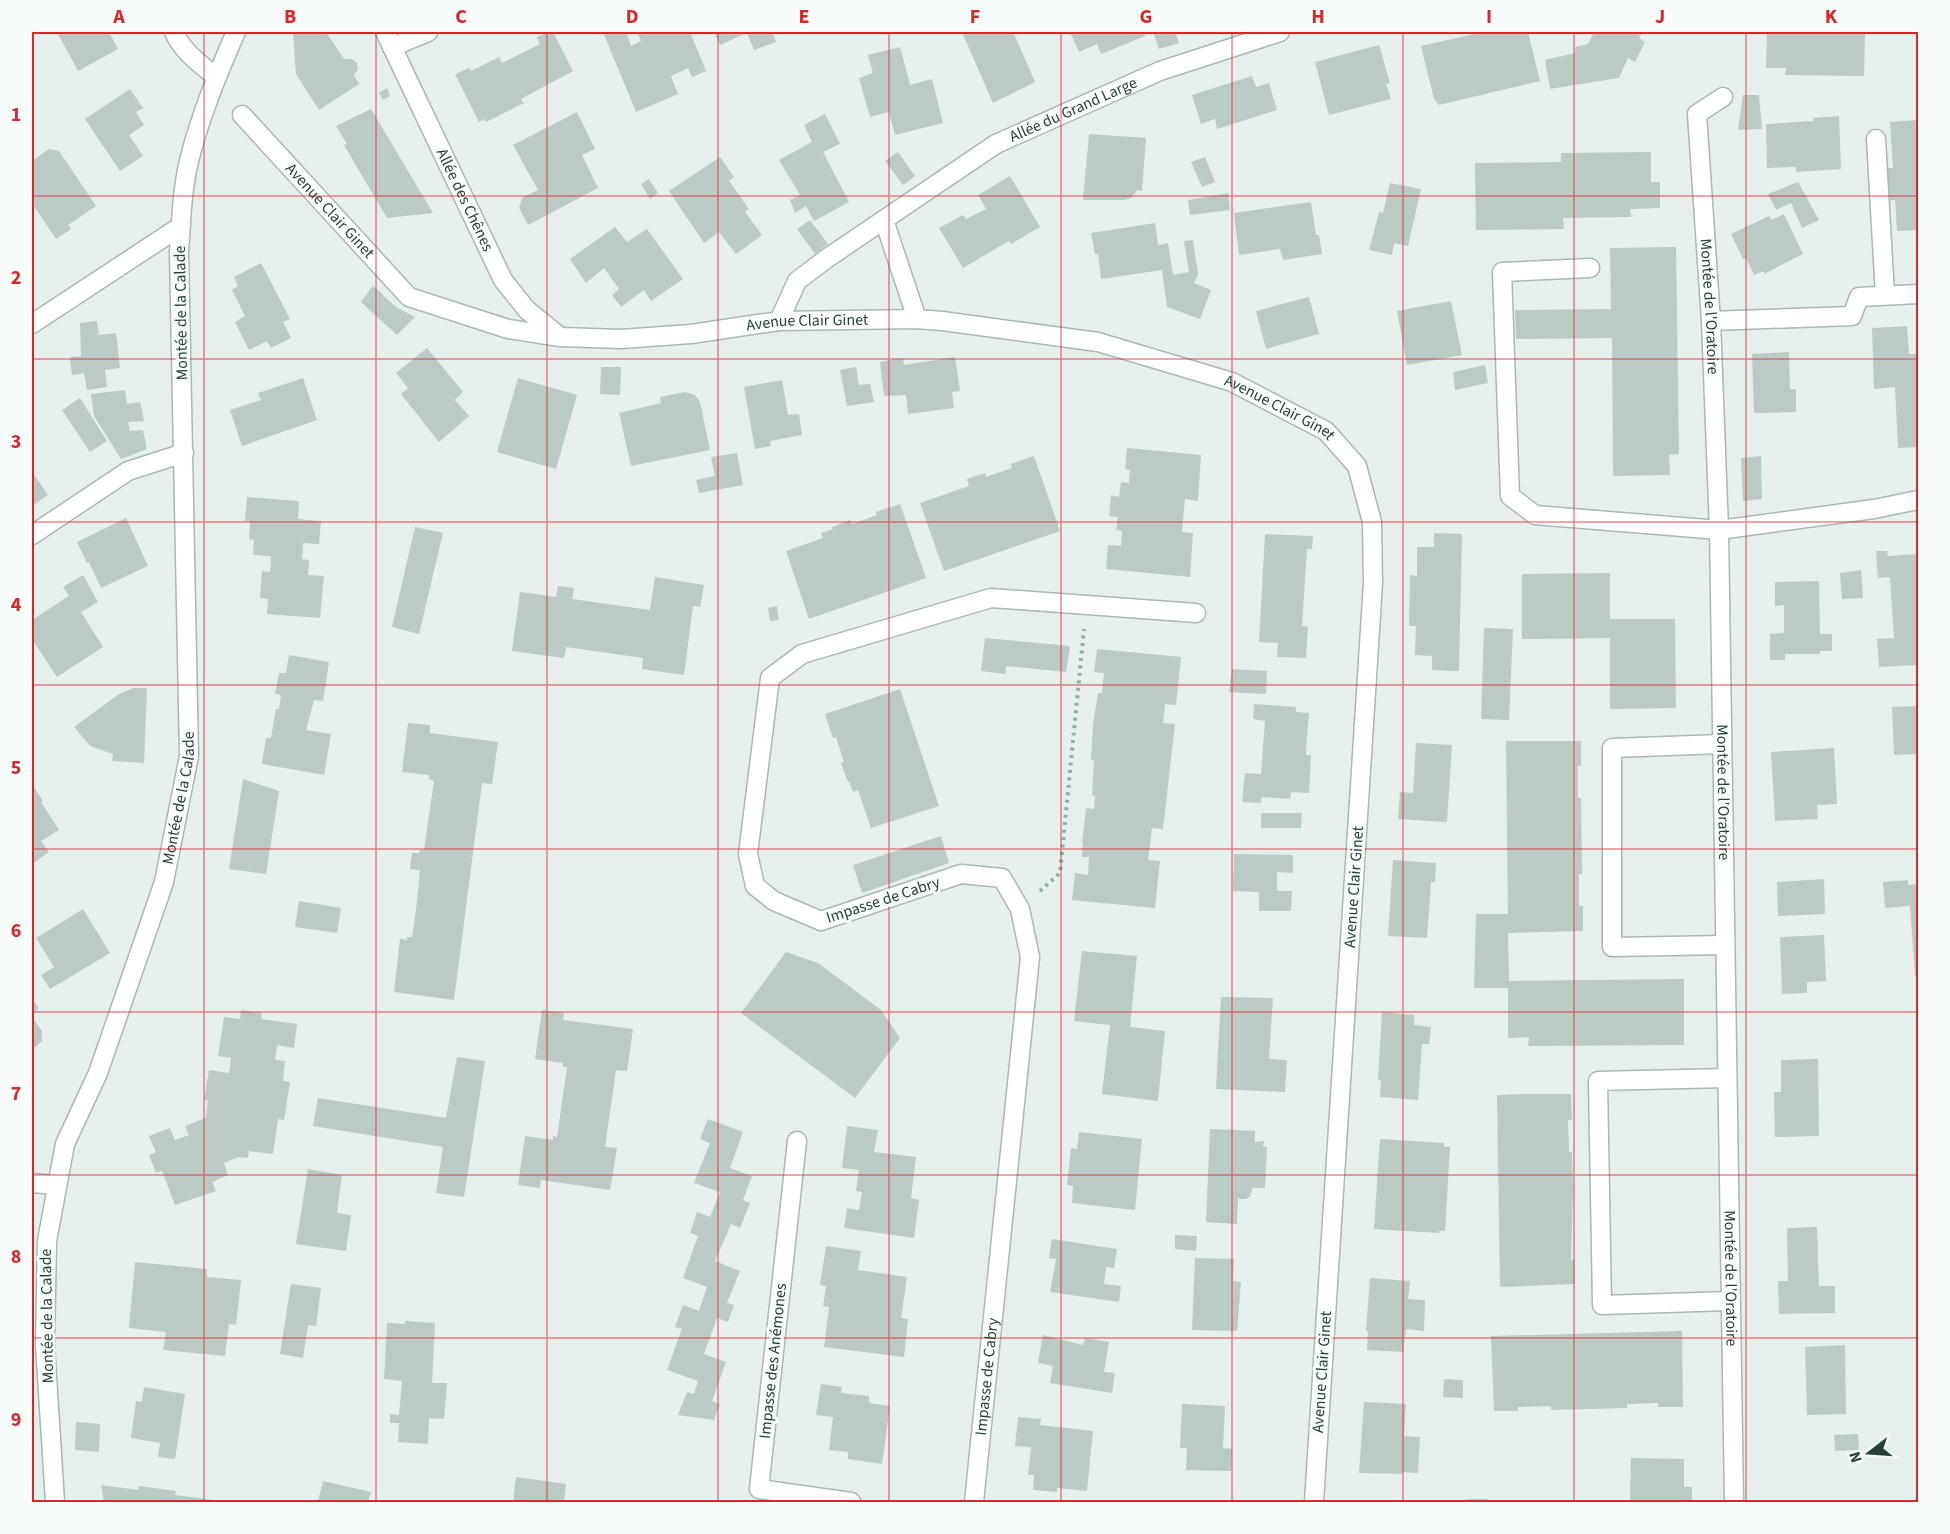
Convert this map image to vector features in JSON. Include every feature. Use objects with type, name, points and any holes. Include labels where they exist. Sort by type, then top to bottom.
[{"type":"street","points":[[174,32],[178,41],[216,77]]},
{"type":"street","name":"Montée de la Calade","points":[[55,1503],[45,1345],[47,1241],[57,1185],[65,1144],[98,1073],[164,882],[189,756],[179,252],[189,162],[216,77],[236,32]]},
{"type":"street","name":"Allée des Chênes","points":[[428,32],[388,39],[503,280],[527,310],[560,337]]},
{"type":"street","name":"Allée du Grand Large","points":[[779,321],[798,281],[826,259],[996,144],[1160,71],[1280,32]]},
{"type":"street","name":"Montée de l'Oratoire","points":[[1723,97],[1697,114],[1711,321],[1719,530],[1734,1503]]},
{"type":"street","name":"Avenue Clair Ginet","points":[[242,115],[409,297],[508,328],[560,337],[621,339],[691,334],[779,321],[917,319],[1098,342],[1232,382],[1326,431],[1358,466],[1372,522],[1373,583],[1314,1503]]},
{"type":"street","points":[[1876,139],[1885,295]]},
{"type":"street","points":[[884,220],[917,319]]},
{"type":"street","points":[[32,324],[181,226]]},
{"type":"street","points":[[1590,268],[1502,272],[1510,496],[1535,515],[1719,530],[1874,509],[1918,500]]},
{"type":"street","points":[[1711,321],[1852,316],[1858,297],[1918,294]]},
{"type":"street","points":[[32,535],[128,471],[184,453]]},
{"type":"street","name":"Impasse de Cabry","points":[[974,1503],[1030,957],[1020,909],[1002,878],[961,874],[821,921],[774,901],[755,886],[748,854],[770,678],[802,654],[991,598],[1196,613]]},
{"type":"street","points":[[1722,744],[1612,748],[1612,947],[1725,945]]},
{"type":"street","points":[[1727,1078],[1598,1081],[1598,1093],[1602,1305],[1730,1301]]},
{"type":"street","name":"Impasse des Anémones","points":[[797,1141],[759,1490],[851,1503]]},
{"type":"street","points":[[32,1183],[57,1185]]},
{"type":"path","points":[[1020,909],[1060,873],[1087,605]]},
{"type":"building","points":[[57,32],[109,32],[118,49],[78,71]]},
{"type":"building","points":[[293,32],[326,32],[344,59],[352,59],[357,63],[358,69],[354,75],[359,84],[319,110],[296,74]]},
{"type":"building","points":[[553,32],[573,71],[521,99],[524,103],[486,122],[484,119],[479,122],[455,74],[469,68],[471,71],[499,57],[502,63],[540,44],[537,37]]},
{"type":"building","points":[[603,32],[626,32],[631,46],[641,41],[638,34],[644,32],[690,32],[706,71],[692,77],[688,68],[671,76],[678,94],[636,112]]},
{"type":"building","points":[[714,32],[772,32],[776,42],[754,50],[747,33],[720,45]]},
{"type":"building","points":[[962,32],[1013,32],[1035,82],[993,103]]},
{"type":"building","points":[[1070,32],[1144,32],[1145,36],[1101,54],[1097,44],[1079,52]]},
{"type":"building","points":[[1153,32],[1175,32],[1179,43],[1159,49]]},
{"type":"building","points":[[1483,32],[1528,32],[1540,81],[1439,105],[1434,99],[1421,46]]},
{"type":"building","points":[[1594,32],[1642,32],[1639,38],[1645,42],[1635,62],[1628,58],[1619,78],[1550,89],[1545,60],[1575,53],[1575,47],[1588,44]]},
{"type":"building","points":[[1767,32],[1865,32],[1864,76],[1785,75],[1786,68],[1766,68]]},
{"type":"building","points":[[1379,45],[1390,83],[1386,84],[1391,99],[1329,115],[1315,62]]},
{"type":"building","points":[[900,47],[910,85],[932,79],[943,123],[895,135],[889,112],[870,117],[859,78],[873,73],[868,55]]},
{"type":"building","points":[[1252,76],[1256,87],[1269,83],[1277,110],[1217,129],[1215,119],[1201,124],[1192,95]]},
{"type":"building","points":[[387,88],[390,96],[383,100],[379,93]]},
{"type":"building","points":[[130,89],[143,108],[136,112],[144,125],[129,135],[143,156],[120,171],[85,119]]},
{"type":"building","points":[[1743,95],[1759,95],[1762,129],[1738,130]]},
{"type":"building","points":[[371,109],[433,213],[387,218],[344,145],[347,144],[336,126]]},
{"type":"building","points":[[577,112],[595,149],[582,155],[598,188],[528,225],[519,208],[522,198],[538,190],[513,145]]},
{"type":"building","points":[[825,114],[840,144],[823,152],[849,202],[814,221],[806,206],[795,213],[790,200],[800,195],[779,160],[812,142],[804,125]]},
{"type":"building","points":[[1839,116],[1841,169],[1796,172],[1796,167],[1767,168],[1766,124],[1814,121],[1813,118]]},
{"type":"building","points":[[1918,120],[1918,230],[1897,231],[1895,200],[1886,201],[1884,168],[1893,168],[1890,122]]},
{"type":"building","points":[[1089,134],[1146,138],[1142,191],[1137,190],[1131,198],[1124,200],[1083,200]]},
{"type":"building","points":[[49,149],[59,151],[96,206],[68,225],[71,229],[56,239],[32,203],[32,161]]},
{"type":"building","points":[[898,152],[915,176],[903,185],[885,161]]},
{"type":"building","points":[[1651,152],[1651,182],[1660,182],[1660,208],[1630,209],[1631,217],[1563,218],[1564,229],[1476,230],[1475,163],[1561,162],[1561,153]]},
{"type":"building","points":[[720,157],[734,177],[729,181],[749,209],[745,212],[762,235],[736,254],[719,232],[704,243],[669,191]]},
{"type":"building","points":[[1205,157],[1215,182],[1202,187],[1191,162]]},
{"type":"building","points":[[1010,176],[1040,227],[1011,244],[1009,241],[963,268],[939,228],[963,215],[966,219],[986,209],[978,195]]},
{"type":"building","points":[[649,179],[658,193],[650,199],[641,184]]},
{"type":"building","points":[[1798,182],[1819,220],[1802,228],[1791,203],[1776,210],[1768,194]]},
{"type":"building","points":[[1390,183],[1421,189],[1408,246],[1394,243],[1392,255],[1369,250],[1379,212],[1383,213]]},
{"type":"building","points":[[1228,193],[1230,210],[1190,215],[1188,200]]},
{"type":"building","points":[[1311,202],[1316,235],[1319,235],[1322,254],[1283,260],[1280,249],[1239,255],[1234,213]]},
{"type":"building","points":[[1784,214],[1803,254],[1764,274],[1764,271],[1754,275],[1731,234],[1769,216],[1772,220]]},
{"type":"building","points":[[810,220],[828,244],[815,254],[797,229]]},
{"type":"building","points":[[1155,223],[1158,245],[1168,243],[1173,275],[1189,272],[1184,241],[1193,240],[1198,274],[1194,283],[1211,290],[1200,319],[1167,307],[1162,270],[1101,279],[1098,254],[1095,254],[1091,233]]},
{"type":"building","points":[[615,227],[627,242],[647,229],[683,279],[651,301],[644,290],[621,307],[612,295],[619,289],[604,268],[586,283],[570,259]]},
{"type":"building","points":[[1676,247],[1679,454],[1669,455],[1670,475],[1613,476],[1612,338],[1516,339],[1515,310],[1611,309],[1610,248]]},
{"type":"building","points":[[261,263],[290,319],[283,322],[291,338],[271,348],[267,341],[249,350],[235,322],[245,316],[232,290],[238,286],[234,277]]},
{"type":"building","points":[[373,286],[396,307],[415,317],[397,335],[361,302]]},
{"type":"building","points":[[1309,297],[1319,334],[1266,349],[1256,311]]},
{"type":"building","points":[[1451,301],[1462,355],[1407,365],[1397,311]]},
{"type":"building","points":[[97,321],[99,335],[116,333],[120,368],[105,370],[107,387],[87,390],[84,373],[72,375],[70,357],[81,356],[80,323]]},
{"type":"building","points":[[1907,326],[1909,354],[1918,354],[1918,447],[1898,448],[1895,387],[1874,389],[1872,328]]},
{"type":"building","points":[[427,348],[463,392],[455,400],[469,416],[439,442],[401,394],[408,388],[396,373]]},
{"type":"building","points":[[1789,352],[1790,389],[1796,389],[1796,412],[1754,413],[1752,354]]},
{"type":"building","points":[[955,357],[960,391],[952,392],[954,408],[908,414],[906,395],[884,396],[880,362],[903,358],[904,365]]},
{"type":"building","points":[[1485,365],[1488,383],[1455,390],[1453,372]]},
{"type":"building","points":[[601,367],[621,367],[620,395],[600,394]]},
{"type":"building","points":[[856,367],[859,385],[870,384],[874,402],[847,406],[840,370]]},
{"type":"building","points":[[303,378],[317,420],[242,446],[230,410],[261,400],[258,393]]},
{"type":"building","points":[[518,378],[577,395],[556,469],[497,452]]},
{"type":"building","points":[[782,380],[788,415],[799,414],[802,435],[770,441],[771,446],[755,449],[744,387]]},
{"type":"building","points":[[125,390],[127,404],[140,402],[144,421],[128,422],[130,431],[143,430],[147,449],[121,459],[94,416],[91,394]]},
{"type":"building","points":[[685,392],[695,395],[700,402],[710,450],[631,466],[619,413],[661,403],[660,397]]},
{"type":"building","points":[[80,398],[107,441],[90,452],[62,410]]},
{"type":"building","points":[[1127,448],[1201,455],[1198,501],[1185,499],[1182,532],[1193,533],[1190,577],[1106,569],[1108,545],[1121,546],[1122,531],[1116,530],[1118,517],[1109,516],[1111,495],[1119,497],[1121,482],[1129,483],[1130,470],[1125,469]]},
{"type":"building","points":[[737,453],[743,485],[699,493],[696,480],[715,476],[711,457]]},
{"type":"building","points":[[1034,456],[1060,531],[944,571],[920,503],[969,486],[967,479],[985,473],[986,477],[1012,468],[1011,464]]},
{"type":"building","points":[[1761,456],[1762,499],[1743,501],[1741,458]]},
{"type":"building","points":[[32,472],[48,495],[32,506]]},
{"type":"building","points":[[247,497],[299,501],[298,519],[321,521],[319,544],[303,543],[302,559],[309,560],[308,575],[324,576],[320,618],[267,614],[268,599],[260,598],[262,571],[270,572],[271,556],[253,555],[254,540],[249,539],[250,521],[245,521]]},
{"type":"building","points":[[900,504],[926,578],[809,619],[786,551],[823,538],[821,533],[833,529],[832,527],[850,520],[852,524],[877,515],[876,512]]},
{"type":"building","points":[[126,518],[148,566],[101,588],[77,542]]},
{"type":"building","points":[[415,527],[443,533],[419,634],[392,627]]},
{"type":"building","points":[[1434,533],[1462,534],[1459,671],[1432,670],[1432,656],[1415,655],[1416,626],[1409,626],[1410,575],[1417,576],[1417,547],[1434,547]]},
{"type":"building","points":[[1265,534],[1313,536],[1312,549],[1307,549],[1302,626],[1308,627],[1306,658],[1277,657],[1278,643],[1259,642]]},
{"type":"building","points":[[1876,551],[1887,551],[1888,556],[1918,554],[1918,665],[1879,667],[1877,639],[1894,638],[1890,577],[1878,578]]},
{"type":"building","points":[[1861,570],[1863,598],[1842,599],[1840,573]]},
{"type":"building","points":[[1610,573],[1610,619],[1675,619],[1676,708],[1610,709],[1610,638],[1522,639],[1522,574]]},
{"type":"building","points":[[83,575],[98,602],[81,612],[103,647],[57,677],[34,642],[32,644],[32,620],[69,596],[63,587]]},
{"type":"building","points":[[655,577],[704,585],[700,607],[693,606],[684,675],[642,669],[643,658],[566,647],[564,658],[512,651],[520,592],[556,597],[558,586],[574,588],[572,599],[650,610]]},
{"type":"building","points":[[1819,581],[1820,634],[1832,634],[1832,651],[1820,651],[1820,654],[1785,654],[1785,660],[1770,660],[1770,634],[1784,633],[1784,605],[1775,606],[1775,582]]},
{"type":"building","points":[[777,606],[779,620],[770,621],[768,608]]},
{"type":"building","points":[[1484,628],[1513,629],[1509,720],[1481,719]]},
{"type":"building","points":[[985,638],[1070,646],[1066,672],[1006,666],[1006,674],[981,671]]},
{"type":"building","points":[[1097,649],[1181,657],[1176,705],[1165,704],[1163,723],[1175,724],[1163,829],[1152,828],[1148,860],[1160,861],[1155,908],[1072,900],[1075,873],[1088,875],[1089,857],[1082,857],[1082,843],[1086,808],[1094,809],[1095,796],[1092,795],[1094,760],[1091,760],[1093,724],[1098,693],[1102,693],[1104,673],[1094,672]]},
{"type":"building","points":[[289,655],[329,662],[323,701],[314,700],[306,730],[331,734],[324,775],[262,764],[266,738],[271,738],[276,709],[279,709],[281,695],[275,694],[279,673],[286,673]]},
{"type":"building","points":[[1232,669],[1267,671],[1266,694],[1229,692]]},
{"type":"building","points":[[133,688],[147,688],[144,763],[112,761],[113,754],[90,746],[74,727],[119,694]]},
{"type":"building","points":[[900,689],[939,806],[871,828],[858,790],[853,792],[848,782],[841,763],[844,762],[836,737],[833,738],[825,714]]},
{"type":"building","points":[[1254,704],[1296,707],[1296,712],[1309,713],[1306,755],[1311,755],[1309,793],[1291,792],[1290,799],[1261,797],[1261,803],[1242,802],[1245,773],[1261,774],[1265,721],[1253,719]]},
{"type":"building","points":[[1918,706],[1918,754],[1894,755],[1892,707]]},
{"type":"building","points":[[408,723],[430,725],[430,733],[498,742],[492,784],[482,783],[454,1000],[394,992],[400,939],[407,940],[407,937],[412,937],[417,902],[420,870],[410,869],[412,853],[424,850],[434,781],[429,779],[429,775],[402,772]]},
{"type":"building","points":[[1506,741],[1581,741],[1581,766],[1578,766],[1578,798],[1581,798],[1582,874],[1579,874],[1579,906],[1583,906],[1583,931],[1508,933],[1509,981],[1684,979],[1684,1045],[1528,1046],[1529,1037],[1508,1038],[1508,988],[1474,988],[1476,914],[1508,914]]},
{"type":"building","points":[[1416,743],[1452,745],[1447,822],[1398,819],[1400,792],[1413,793]]},
{"type":"building","points":[[1834,748],[1837,804],[1817,805],[1818,819],[1775,821],[1771,752]]},
{"type":"building","points":[[243,779],[279,791],[266,874],[229,869]]},
{"type":"building","points":[[32,784],[59,830],[41,841],[49,852],[32,864]]},
{"type":"building","points":[[1261,813],[1302,813],[1301,828],[1261,828]]},
{"type":"building","points":[[941,836],[949,863],[862,893],[853,865]]},
{"type":"building","points":[[1234,854],[1293,855],[1293,873],[1277,872],[1277,891],[1292,891],[1291,911],[1259,911],[1259,892],[1233,891]]},
{"type":"building","points":[[1393,860],[1436,863],[1435,882],[1431,882],[1427,938],[1388,936]]},
{"type":"building","points":[[1824,879],[1825,914],[1778,916],[1777,882]]},
{"type":"building","points":[[1908,880],[1908,885],[1918,884],[1918,976],[1915,976],[1910,906],[1885,908],[1883,882]]},
{"type":"building","points":[[299,901],[341,908],[337,933],[295,927]]},
{"type":"building","points":[[83,909],[110,953],[50,989],[41,975],[54,967],[36,938]]},
{"type":"building","points":[[1824,935],[1826,981],[1807,982],[1807,993],[1782,994],[1780,937]]},
{"type":"building","points":[[1082,951],[1137,956],[1130,1027],[1165,1031],[1158,1101],[1102,1094],[1110,1025],[1074,1021]]},
{"type":"building","points":[[786,952],[818,963],[881,1010],[900,1038],[855,1098],[741,1013]]},
{"type":"building","points":[[1221,997],[1273,998],[1269,1059],[1287,1060],[1285,1092],[1216,1089]]},
{"type":"building","points":[[32,999],[39,1008],[32,1014]]},
{"type":"building","points":[[241,1010],[262,1013],[261,1019],[297,1024],[294,1048],[277,1045],[275,1060],[285,1061],[283,1081],[290,1082],[284,1120],[278,1119],[273,1154],[249,1151],[248,1158],[238,1157],[224,1163],[228,1175],[212,1182],[216,1191],[175,1205],[162,1171],[156,1173],[149,1155],[156,1152],[149,1136],[170,1128],[175,1140],[189,1135],[185,1126],[206,1118],[208,1100],[204,1100],[209,1070],[229,1073],[231,1058],[218,1056],[224,1017],[240,1019]]},
{"type":"building","points":[[542,1010],[564,1013],[563,1020],[633,1029],[627,1071],[616,1070],[605,1147],[617,1148],[610,1190],[541,1180],[540,1188],[518,1185],[525,1136],[553,1140],[553,1136],[557,1137],[567,1067],[563,1067],[563,1063],[535,1059]]},
{"type":"building","points":[[1382,1012],[1414,1015],[1414,1025],[1431,1027],[1429,1044],[1422,1044],[1418,1100],[1380,1097],[1381,1080],[1378,1080]]},
{"type":"building","points":[[32,1017],[42,1031],[42,1041],[32,1050]]},
{"type":"building","points":[[457,1057],[485,1061],[464,1197],[436,1193],[443,1147],[313,1126],[318,1098],[446,1118]]},
{"type":"building","points":[[1818,1059],[1819,1136],[1775,1137],[1774,1092],[1781,1092],[1781,1060]]},
{"type":"building","points":[[1571,1094],[1572,1120],[1568,1120],[1573,1190],[1571,1260],[1575,1259],[1575,1284],[1500,1287],[1497,1095]]},
{"type":"building","points":[[708,1119],[743,1132],[730,1168],[752,1176],[743,1200],[750,1203],[740,1228],[731,1224],[715,1261],[740,1271],[727,1303],[734,1305],[728,1322],[717,1318],[704,1354],[726,1362],[712,1401],[720,1404],[714,1420],[678,1415],[687,1392],[694,1394],[698,1381],[667,1370],[682,1329],[675,1327],[683,1305],[699,1311],[707,1287],[683,1278],[698,1236],[690,1233],[697,1212],[710,1217],[720,1192],[694,1183],[710,1143],[700,1139]]},
{"type":"building","points":[[847,1126],[878,1130],[874,1152],[916,1157],[911,1198],[919,1200],[914,1238],[844,1228],[847,1208],[859,1210],[862,1192],[856,1191],[859,1170],[842,1168]]},
{"type":"building","points":[[1210,1129],[1255,1131],[1255,1142],[1264,1141],[1263,1147],[1267,1147],[1265,1188],[1252,1188],[1251,1195],[1246,1199],[1238,1197],[1237,1224],[1206,1222]]},
{"type":"building","points":[[1079,1132],[1142,1139],[1135,1210],[1072,1203],[1073,1186],[1067,1185],[1071,1148],[1077,1149]]},
{"type":"building","points":[[1380,1139],[1444,1143],[1444,1147],[1450,1147],[1445,1231],[1439,1231],[1439,1233],[1374,1229]]},
{"type":"building","points":[[308,1169],[342,1175],[337,1213],[351,1215],[346,1251],[296,1244]]},
{"type":"building","points":[[1817,1227],[1819,1286],[1835,1286],[1835,1313],[1779,1314],[1778,1281],[1788,1281],[1787,1228]]},
{"type":"building","points":[[1175,1235],[1197,1236],[1196,1251],[1175,1249]]},
{"type":"building","points":[[1052,1239],[1117,1249],[1114,1268],[1106,1267],[1104,1284],[1121,1286],[1119,1302],[1050,1292],[1056,1259],[1049,1258]]},
{"type":"building","points":[[826,1246],[861,1251],[858,1270],[907,1277],[901,1318],[908,1319],[904,1357],[824,1347],[829,1307],[823,1306],[826,1286],[820,1285]]},
{"type":"building","points":[[1195,1258],[1234,1259],[1233,1281],[1241,1282],[1237,1331],[1192,1330]]},
{"type":"building","points":[[135,1262],[207,1269],[207,1277],[241,1280],[236,1325],[229,1324],[225,1356],[163,1350],[166,1332],[129,1328]]},
{"type":"building","points":[[1370,1278],[1410,1281],[1408,1299],[1425,1300],[1424,1331],[1406,1329],[1403,1352],[1367,1350]]},
{"type":"building","points":[[291,1284],[321,1288],[316,1326],[308,1325],[303,1358],[280,1354]]},
{"type":"building","points":[[405,1321],[435,1323],[432,1383],[447,1383],[444,1419],[429,1418],[428,1444],[398,1442],[399,1423],[390,1423],[390,1414],[399,1415],[402,1381],[384,1379],[387,1323],[405,1324]]},
{"type":"building","points":[[1682,1331],[1683,1407],[1658,1407],[1658,1403],[1627,1404],[1627,1408],[1551,1410],[1551,1406],[1518,1407],[1518,1411],[1494,1411],[1491,1336]]},
{"type":"building","points":[[1043,1335],[1083,1345],[1085,1338],[1109,1342],[1104,1372],[1115,1373],[1112,1393],[1050,1383],[1053,1366],[1038,1363]]},
{"type":"building","points":[[1845,1345],[1846,1414],[1807,1415],[1805,1347]]},
{"type":"building","points":[[1444,1379],[1463,1380],[1463,1398],[1443,1397]]},
{"type":"building","points":[[821,1384],[842,1387],[841,1393],[869,1396],[869,1403],[890,1406],[882,1464],[848,1459],[848,1452],[829,1450],[833,1417],[816,1415]]},
{"type":"building","points":[[144,1387],[185,1394],[175,1459],[158,1457],[160,1443],[131,1438],[136,1401],[142,1402]]},
{"type":"building","points":[[1364,1402],[1406,1404],[1404,1436],[1420,1437],[1418,1473],[1359,1473]]},
{"type":"building","points":[[1182,1404],[1225,1406],[1223,1448],[1232,1449],[1231,1471],[1186,1470],[1187,1448],[1180,1448]]},
{"type":"building","points":[[1018,1417],[1041,1419],[1040,1425],[1093,1431],[1087,1491],[1057,1488],[1057,1492],[1033,1490],[1034,1475],[1028,1475],[1031,1447],[1015,1446]]},
{"type":"building","points":[[76,1422],[100,1424],[99,1452],[75,1450]]},
{"type":"building","points":[[1858,1434],[1859,1450],[1835,1451],[1834,1435]]},
{"type":"building","points":[[1631,1458],[1684,1459],[1684,1487],[1692,1487],[1692,1502],[1630,1502]]},
{"type":"building","points":[[516,1477],[566,1484],[564,1502],[513,1502]]},
{"type":"building","points":[[323,1481],[371,1492],[368,1502],[318,1502]]},
{"type":"building","points":[[101,1485],[138,1490],[139,1486],[176,1491],[175,1495],[214,1500],[213,1502],[104,1502]]},
{"type":"building","points":[[1467,1499],[1488,1499],[1488,1502],[1467,1502]]}]
